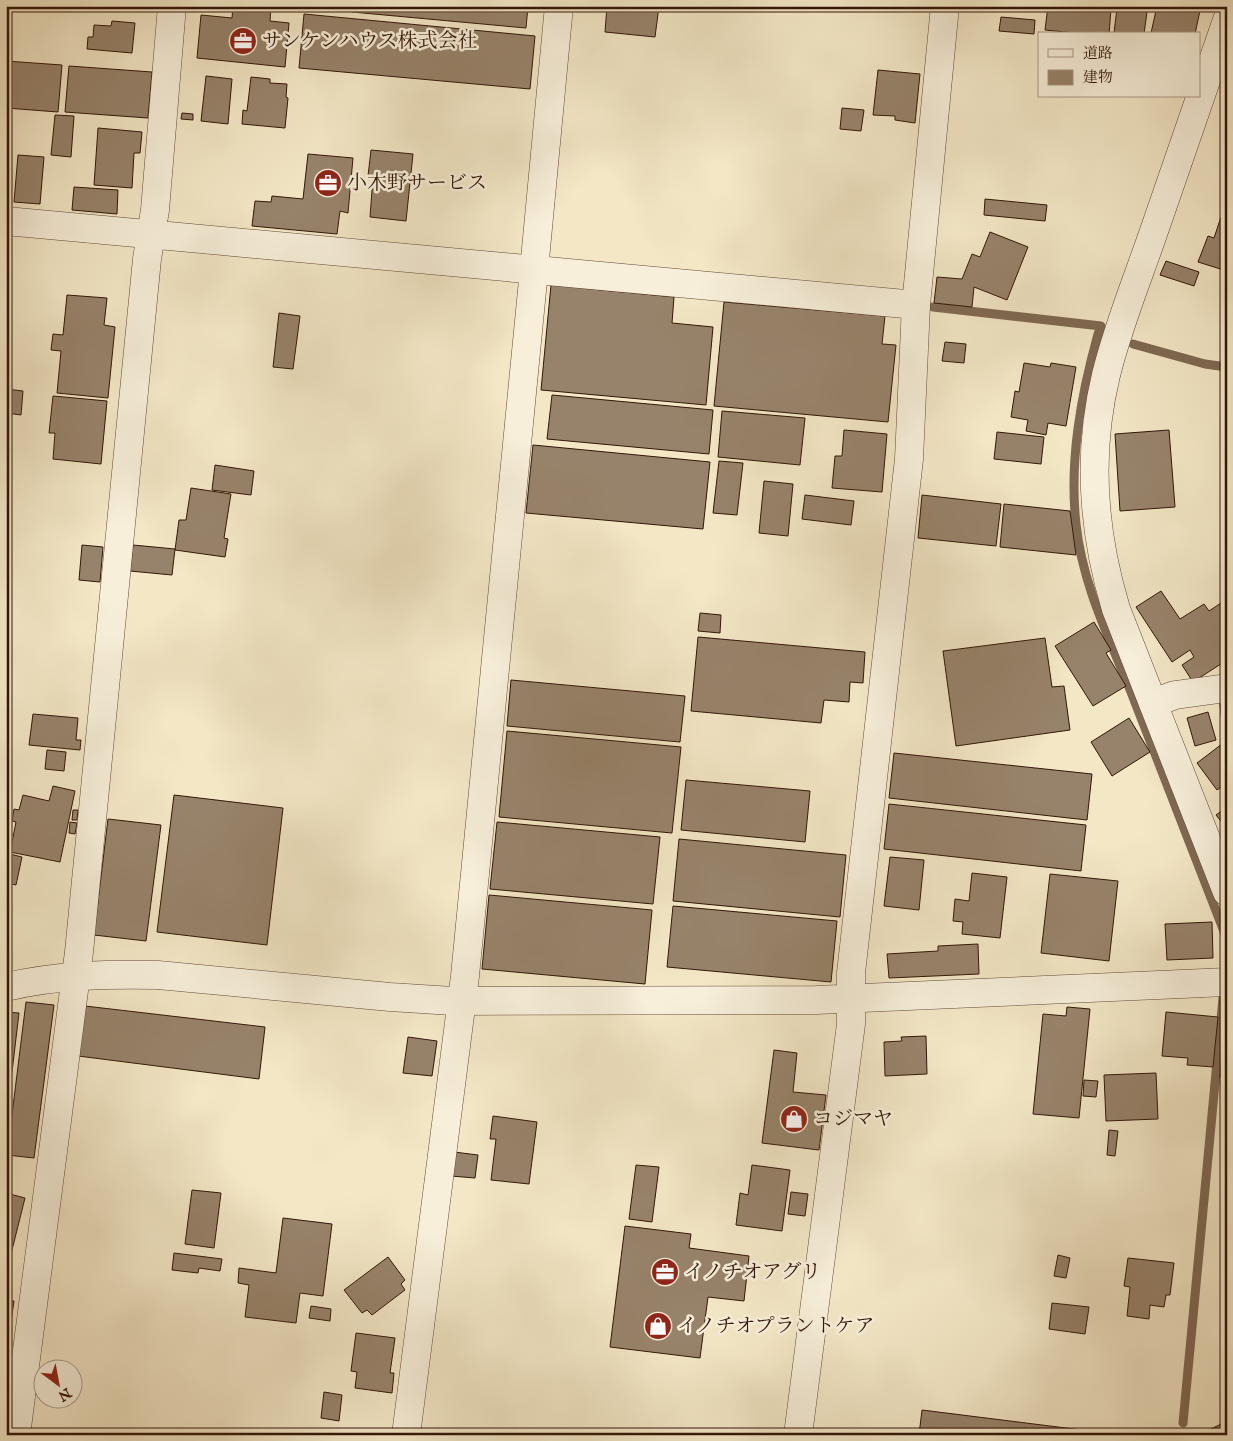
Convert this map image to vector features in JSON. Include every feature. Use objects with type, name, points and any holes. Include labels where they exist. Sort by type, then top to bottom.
[{"type":"street","points":[[16,1435],[75,977],[146,269],[156,210],[172,6]]},
{"type":"street","points":[[406,1435],[462,1000],[559,6]]},
{"type":"street","points":[[798,1435],[851,1024],[851,973],[908,459],[916,306],[945,6]]},
{"type":"street","points":[[1200,98],[1227,20]]},
{"type":"street","points":[[1200,98],[1114,346],[1102,394],[1096,433],[1095,493],[1101,552],[1116,609],[1227,892]]},
{"type":"street","points":[[6,221],[916,306]]},
{"type":"street","points":[[1153,703],[1174,695],[1227,688]]},
{"type":"street","points":[[6,987],[99,975],[158,975],[406,998],[462,1000],[851,998],[1227,982]]},
{"type":"building","points":[[233,6],[271,7],[270,21],[289,23],[285,67],[197,58],[201,15],[232,18]]},
{"type":"building","points":[[302,6],[341,6],[341,10]]},
{"type":"building","points":[[353,6],[528,6],[526,28],[352,12]]},
{"type":"building","points":[[607,6],[659,6],[655,37],[605,32]]},
{"type":"building","points":[[1048,6],[1111,9],[1109,32],[1045,30]]},
{"type":"building","points":[[1157,6],[1201,6],[1195,32],[1151,32]]},
{"type":"building","points":[[1117,8],[1147,12],[1144,32],[1114,32]]},
{"type":"building","points":[[304,14],[535,36],[530,89],[299,68]]},
{"type":"building","points":[[1001,17],[1035,20],[1034,34],[999,31]]},
{"type":"building","points":[[112,21],[135,23],[132,53],[87,49],[88,37],[93,37],[94,25],[111,26]]},
{"type":"building","points":[[6,61],[62,65],[58,112],[6,108]]},
{"type":"building","points":[[69,66],[152,72],[148,118],[65,112]]},
{"type":"building","points":[[878,70],[920,74],[915,123],[895,120],[895,116],[873,115]]},
{"type":"building","points":[[206,76],[232,79],[228,124],[201,121]]},
{"type":"building","points":[[251,77],[270,79],[270,83],[287,84],[286,97],[288,98],[285,128],[242,124],[243,110],[247,111]]},
{"type":"building","points":[[842,108],[864,110],[861,131],[840,129]]},
{"type":"building","points":[[182,113],[193,114],[193,120],[181,119]]},
{"type":"building","points":[[55,115],[74,116],[71,157],[51,155]]},
{"type":"building","points":[[98,128],[142,132],[140,153],[134,153],[132,188],[94,185]]},
{"type":"building","points":[[371,150],[413,154],[406,221],[370,217],[373,177],[368,176]]},
{"type":"building","points":[[308,154],[353,158],[348,213],[340,211],[337,234],[252,226],[255,201],[271,202],[272,196],[303,199]]},
{"type":"building","points":[[18,155],[44,157],[40,204],[14,202]]},
{"type":"building","points":[[74,187],[118,190],[117,214],[72,210]]},
{"type":"building","points":[[985,199],[1047,205],[1045,221],[984,215]]},
{"type":"building","points":[[1221,217],[1227,219],[1227,271],[1198,262],[1208,236],[1214,238]]},
{"type":"building","points":[[990,232],[1028,247],[1007,300],[974,287],[972,307],[934,303],[937,277],[962,279],[972,254],[980,257]]},
{"type":"building","points":[[1166,261],[1199,272],[1194,286],[1160,275]]},
{"type":"building","points":[[551,285],[674,297],[672,323],[713,327],[706,405],[541,390]]},
{"type":"building","points":[[67,295],[107,298],[104,325],[115,327],[108,398],[57,393],[61,351],[51,350],[53,334],[63,335]]},
{"type":"building","points":[[724,302],[885,316],[882,344],[896,345],[888,422],[714,406]]},
{"type":"building","points":[[279,313],[300,316],[293,369],[273,367]]},
{"type":"building","points":[[945,342],[966,344],[964,363],[942,361]]},
{"type":"building","points":[[1024,363],[1050,367],[1051,363],[1076,367],[1066,426],[1048,423],[1046,435],[1026,431],[1028,420],[1011,417],[1015,391],[1019,392]]},
{"type":"building","points":[[6,389],[23,391],[21,415],[6,413]]},
{"type":"building","points":[[552,395],[713,410],[709,454],[547,439]]},
{"type":"building","points":[[53,396],[107,401],[101,464],[53,459],[55,433],[49,433]]},
{"type":"building","points":[[722,411],[805,418],[800,465],[718,457]]},
{"type":"building","points":[[844,430],[887,434],[882,492],[832,488],[835,456],[842,456]]},
{"type":"building","points":[[1169,430],[1175,507],[1120,511],[1115,434]]},
{"type":"building","points":[[997,432],[1044,437],[1041,464],[994,459]]},
{"type":"building","points":[[533,445],[710,462],[703,529],[526,513]]},
{"type":"building","points":[[719,461],[743,463],[737,515],[713,513]]},
{"type":"building","points":[[215,465],[254,471],[251,495],[212,490]]},
{"type":"building","points":[[764,481],[793,484],[788,536],[759,533]]},
{"type":"building","points":[[191,488],[231,494],[224,538],[228,539],[225,557],[175,550],[179,520],[186,520]]},
{"type":"building","points":[[805,495],[854,501],[851,525],[802,519]]},
{"type":"building","points":[[922,495],[1001,504],[996,546],[918,538]]},
{"type":"building","points":[[1004,504],[1070,511],[1076,555],[1000,547]]},
{"type":"building","points":[[82,545],[103,547],[100,582],[79,580]]},
{"type":"building","points":[[133,545],[175,549],[172,575],[130,571]]},
{"type":"building","points":[[1161,591],[1180,619],[1204,604],[1209,611],[1227,599],[1227,660],[1193,682],[1182,665],[1194,657],[1190,650],[1172,662],[1136,607]]},
{"type":"building","points":[[700,613],[721,615],[720,633],[698,631]]},
{"type":"building","points":[[1094,622],[1111,650],[1106,653],[1126,686],[1093,706],[1055,646]]},
{"type":"building","points":[[698,637],[865,652],[863,683],[850,682],[849,702],[824,700],[821,723],[691,711]]},
{"type":"building","points":[[1045,638],[1052,687],[1064,686],[1070,730],[956,746],[943,651]]},
{"type":"building","points":[[511,680],[685,696],[680,742],[507,726]]},
{"type":"building","points":[[1227,703],[1227,743],[1224,744],[1220,704]]},
{"type":"building","points":[[1208,712],[1216,740],[1195,746],[1187,718]]},
{"type":"building","points":[[33,714],[78,718],[76,740],[81,740],[80,750],[29,745]]},
{"type":"building","points":[[1129,718],[1150,752],[1112,776],[1091,742]]},
{"type":"building","points":[[507,731],[681,747],[672,833],[499,817]]},
{"type":"building","points":[[1222,744],[1227,750],[1227,783],[1217,790],[1197,763]]},
{"type":"building","points":[[47,750],[66,752],[64,771],[45,769]]},
{"type":"building","points":[[894,753],[1092,774],[1087,820],[889,798]]},
{"type":"building","points":[[686,780],[810,791],[805,842],[681,830]]},
{"type":"building","points":[[53,786],[75,791],[60,862],[10,852],[16,822],[12,821],[14,809],[19,810],[23,795],[49,801]]},
{"type":"building","points":[[174,795],[283,808],[267,945],[157,932]]},
{"type":"building","points":[[889,804],[1086,825],[1081,871],[884,849]]},
{"type":"building","points":[[1227,807],[1227,829],[1216,815]]},
{"type":"building","points":[[73,810],[78,810],[77,820],[72,820]]},
{"type":"building","points":[[108,819],[161,825],[146,941],[94,935]]},
{"type":"building","points":[[70,822],[77,823],[75,834],[69,833]]},
{"type":"building","points":[[497,822],[660,837],[653,904],[490,889]]},
{"type":"building","points":[[679,839],[846,855],[840,917],[673,901]]},
{"type":"building","points":[[6,853],[22,857],[16,885],[6,883]]},
{"type":"building","points":[[890,857],[924,860],[919,910],[884,906]]},
{"type":"building","points":[[972,873],[1007,877],[1000,938],[962,934],[963,922],[953,921],[955,899],[969,901]]},
{"type":"building","points":[[1050,874],[1118,881],[1109,961],[1041,953]]},
{"type":"building","points":[[489,895],[652,910],[645,984],[482,969]]},
{"type":"building","points":[[673,906],[837,921],[831,982],[667,967]]},
{"type":"building","points":[[1212,922],[1213,958],[1167,960],[1165,924]]},
{"type":"building","points":[[978,944],[979,974],[889,978],[887,954],[938,951],[938,946]]},
{"type":"building","points":[[26,1002],[54,1005],[34,1158],[7,1155]]},
{"type":"building","points":[[85,1006],[265,1027],[259,1079],[78,1056]]},
{"type":"building","points":[[1067,1007],[1090,1009],[1079,1118],[1033,1114],[1043,1014],[1066,1016]]},
{"type":"building","points":[[6,1012],[19,1013],[12,1072],[6,1071]]},
{"type":"building","points":[[1166,1012],[1218,1017],[1213,1067],[1187,1065],[1188,1058],[1162,1056]]},
{"type":"building","points":[[926,1036],[927,1074],[885,1076],[884,1042],[902,1041],[901,1037]]},
{"type":"building","points":[[408,1037],[437,1041],[432,1076],[403,1073]]},
{"type":"building","points":[[1223,1038],[1227,1038],[1227,1077],[1220,1077]]},
{"type":"building","name":"コジマヤ","points":[[774,1050],[797,1053],[793,1092],[826,1095],[819,1150],[762,1143]]},
{"type":"building","points":[[1156,1073],[1158,1119],[1106,1121],[1104,1075]]},
{"type":"building","points":[[1084,1080],[1098,1081],[1096,1097],[1083,1096]]},
{"type":"building","points":[[1221,1081],[1227,1081],[1227,1116],[1222,1117]]},
{"type":"building","points":[[493,1116],[537,1122],[529,1184],[491,1180],[496,1139],[490,1139]]},
{"type":"building","points":[[1109,1130],[1118,1131],[1115,1156],[1107,1155]]},
{"type":"building","points":[[454,1152],[478,1155],[475,1178],[451,1176]]},
{"type":"building","points":[[636,1165],[659,1167],[652,1222],[629,1219]]},
{"type":"building","points":[[752,1165],[790,1170],[782,1231],[736,1225],[740,1193],[748,1195]]},
{"type":"building","points":[[192,1190],[221,1193],[214,1248],[185,1244]]},
{"type":"building","points":[[791,1192],[808,1194],[805,1216],[788,1214]]},
{"type":"building","points":[[6,1193],[25,1198],[11,1254],[6,1252]]},
{"type":"building","points":[[283,1218],[332,1224],[323,1296],[300,1293],[296,1323],[245,1317],[249,1285],[238,1283],[239,1268],[276,1273]]},
{"type":"building","points":[[625,1226],[691,1234],[689,1248],[749,1256],[744,1301],[708,1297],[700,1358],[610,1347]]},
{"type":"building","points":[[174,1253],[222,1259],[220,1271],[199,1268],[198,1273],[172,1270]]},
{"type":"building","points":[[1058,1255],[1070,1258],[1066,1278],[1054,1276]]},
{"type":"building","points":[[388,1257],[405,1280],[401,1284],[405,1290],[372,1315],[367,1310],[362,1313],[344,1290]]},
{"type":"building","points":[[1128,1258],[1174,1263],[1170,1295],[1166,1295],[1164,1307],[1150,1305],[1149,1319],[1127,1316],[1130,1287],[1124,1286]]},
{"type":"building","points":[[6,1300],[14,1301],[6,1358]]},
{"type":"building","points":[[1052,1303],[1089,1307],[1085,1334],[1049,1329]]},
{"type":"building","points":[[311,1306],[331,1309],[330,1321],[309,1318]]},
{"type":"building","points":[[356,1333],[395,1338],[390,1373],[394,1373],[392,1393],[355,1388],[357,1372],[351,1371]]},
{"type":"building","points":[[324,1392],[342,1395],[339,1421],[321,1418]]},
{"type":"building","points":[[922,1410],[1106,1433],[1105,1435],[919,1435]]},
{"type":"building","points":[[1227,1421],[1227,1435],[1199,1435]]},
{"type":"waterway","points":[[933,307],[1101,326],[1098,334]]},
{"type":"waterway","points":[[1101,335],[1098,334],[1086,381],[1075,452],[1074,500],[1079,546],[1090,589],[1227,939]]},
{"type":"waterway","points":[[1133,344],[1205,364],[1227,367]]},
{"type":"waterway","points":[[1183,1423],[1223,998]]},
{"type":"place","name":"サンケンハウス株式会社","points":[[243,41]]},
{"type":"place","name":"小木野サービス","points":[[328,183]]},
{"type":"place","name":"コジマヤ","points":[[794,1119]]},
{"type":"place","name":"イノチオアグリ","points":[[665,1272]]},
{"type":"place","name":"イノチオプラントケア","points":[[658,1326]]}]
